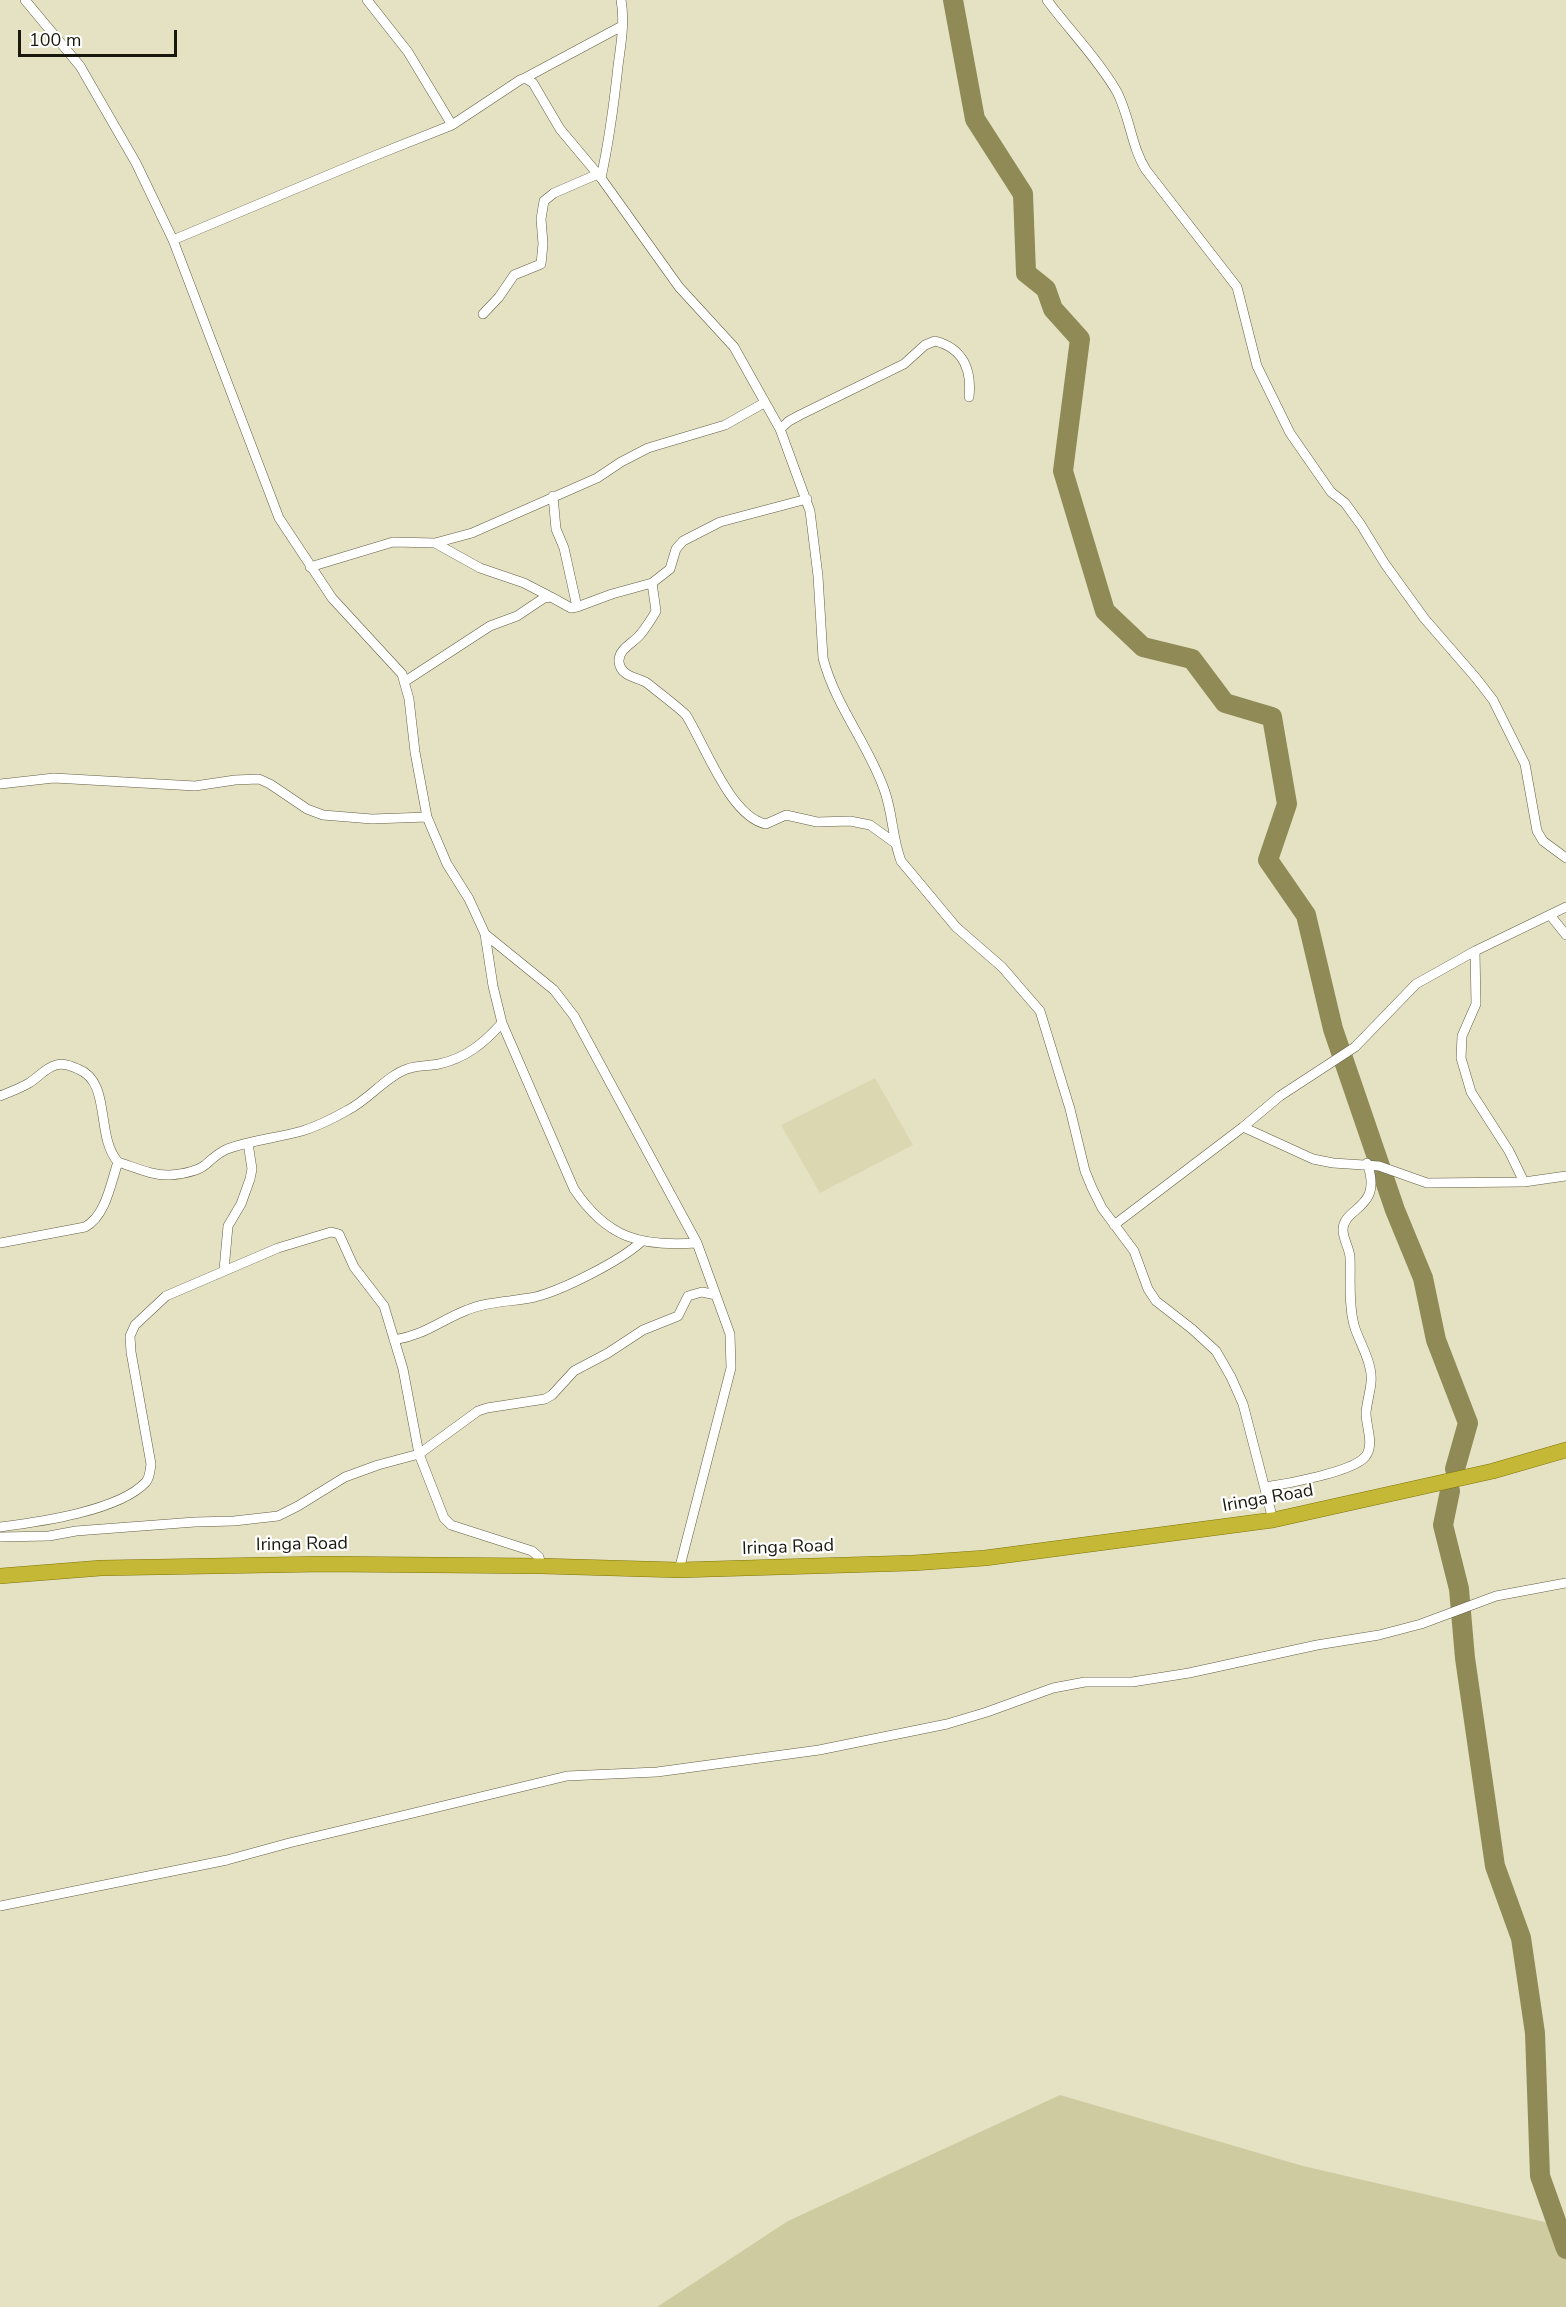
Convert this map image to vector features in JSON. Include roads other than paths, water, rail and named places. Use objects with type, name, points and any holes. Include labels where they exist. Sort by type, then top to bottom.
[{"type":"highway","name":"Iringa Road","points":[[0,1576],[101,1568],[325,1564],[679,1570],[913,1563],[985,1558],[1273,1520],[1493,1471],[1566,1450]]},
{"type":"street","points":[[25,0],[80,66],[135,163],[173,240],[279,518],[332,598],[376,648],[399,669],[404,682],[427,817],[447,864],[469,899],[485,934],[493,986],[502,1023],[574,1189],[587,1208],[601,1221],[627,1237],[642,1242],[697,1243]]},
{"type":"street","points":[[367,0],[408,52],[452,125]]},
{"type":"street","points":[[599,176],[613,113],[622,26],[621,0]]},
{"type":"street","points":[[1047,0],[1101,66],[1117,93],[1135,149],[1146,170],[1237,287],[1257,366],[1290,433],[1331,492],[1345,503],[1361,525],[1384,564],[1424,618],[1493,700],[1525,764],[1537,831],[1543,841],[1566,858]]},
{"type":"street","points":[[173,240],[452,125],[525,78],[622,26]]},
{"type":"street","points":[[525,78],[533,83],[560,129],[599,176],[679,287],[734,347],[780,429],[807,499],[818,576],[823,658],[838,699],[855,727],[884,788],[892,814],[895,843],[901,861],[956,927],[1002,968],[1040,1011],[1070,1109],[1085,1171],[1102,1208],[1134,1251],[1148,1289],[1156,1301],[1216,1351],[1231,1377],[1243,1404],[1273,1520]]},
{"type":"street","points":[[483,314],[499,297],[514,275],[541,264],[543,244],[541,219],[543,204],[547,198],[599,176]]},
{"type":"street","points":[[780,429],[800,414],[903,364],[925,345],[935,341],[954,349],[962,357],[971,382],[969,397]]},
{"type":"street","points":[[310,567],[393,542],[435,543],[472,533],[597,478],[648,448],[725,425],[764,403]]},
{"type":"street","points":[[553,496],[556,529],[564,548],[577,607]]},
{"type":"street","points":[[435,543],[480,568],[524,583],[571,608],[652,583],[670,569],[676,549],[683,541],[720,522],[807,499]]},
{"type":"street","points":[[652,583],[656,611],[639,636],[621,654],[619,660],[621,667],[626,674],[645,682],[683,712],[725,786],[746,811],[766,824],[786,815],[817,822],[864,823],[874,827],[895,843]]},
{"type":"street","points":[[404,682],[490,626],[514,618],[549,596]]},
{"type":"street","points":[[0,784],[54,778],[195,786],[259,779],[307,809],[323,816],[372,819],[427,817]]},
{"type":"street","points":[[1114,1225],[1280,1096],[1354,1047],[1416,984],[1476,951],[1566,907]]},
{"type":"street","points":[[1550,915],[1566,935]]},
{"type":"street","points":[[485,934],[554,990],[565,1003],[614,1087],[697,1243],[730,1334],[731,1368],[679,1570]]},
{"type":"street","points":[[1476,951],[1476,1004],[1462,1036],[1461,1058],[1471,1092],[1509,1151],[1524,1182]]},
{"type":"street","points":[[0,1096],[29,1083],[45,1070],[57,1065],[69,1065],[85,1071],[96,1084],[105,1134],[109,1148],[118,1162],[159,1174],[182,1173],[204,1166],[220,1152],[248,1143],[303,1131],[361,1102],[408,1068],[439,1064],[464,1056],[482,1044],[502,1023]]},
{"type":"street","points":[[1242,1127],[1313,1159],[1333,1163],[1379,1166],[1432,1184],[1524,1182],[1566,1176]]},
{"type":"street","points":[[224,1270],[228,1226],[241,1204],[252,1169],[248,1143]]},
{"type":"street","points":[[0,1243],[91,1224],[102,1209],[118,1162]]},
{"type":"street","points":[[1265,1487],[1325,1474],[1352,1465],[1364,1457],[1369,1449],[1366,1415],[1371,1383],[1370,1367],[1354,1322],[1349,1287],[1349,1252],[1343,1231],[1347,1219],[1357,1211],[1371,1191],[1372,1178],[1367,1164]]},
{"type":"street","points":[[0,1527],[100,1507],[126,1496],[147,1481],[151,1464],[130,1336],[141,1317],[166,1296],[224,1270],[278,1248],[335,1232],[339,1234],[354,1267],[384,1306],[403,1369],[419,1454],[447,1523],[532,1551],[538,1557],[540,1566]]},
{"type":"street","points":[[394,1340],[413,1337],[467,1309],[489,1303],[535,1297],[558,1290],[630,1252],[642,1242]]},
{"type":"street","points":[[0,1537],[49,1536],[76,1531],[278,1516],[345,1477],[419,1454],[478,1411],[538,1401],[552,1395],[574,1371],[608,1353],[643,1330],[678,1317],[688,1296],[702,1292],[716,1295]]},
{"type":"street","points":[[0,1906],[227,1860],[567,1776],[657,1772],[819,1750],[947,1724],[1053,1688],[1085,1682],[1132,1682],[1189,1673],[1317,1645],[1379,1635],[1421,1624],[1496,1596],[1566,1582]]},
{"type":"waterway","points":[[953,0],[975,119],[1023,194],[1026,273],[1046,289],[1053,309],[1080,339],[1063,471],[1105,611],[1143,647],[1192,659],[1225,703],[1272,717],[1287,804],[1268,860],[1306,915],[1333,1029],[1395,1210],[1423,1278],[1436,1340],[1468,1423],[1455,1469]]},
{"type":"waterway","points":[[1450,1491],[1443,1525],[1459,1589],[1465,1658],[1495,1866],[1521,1938],[1535,2033],[1540,2176],[1566,2249]]}]
